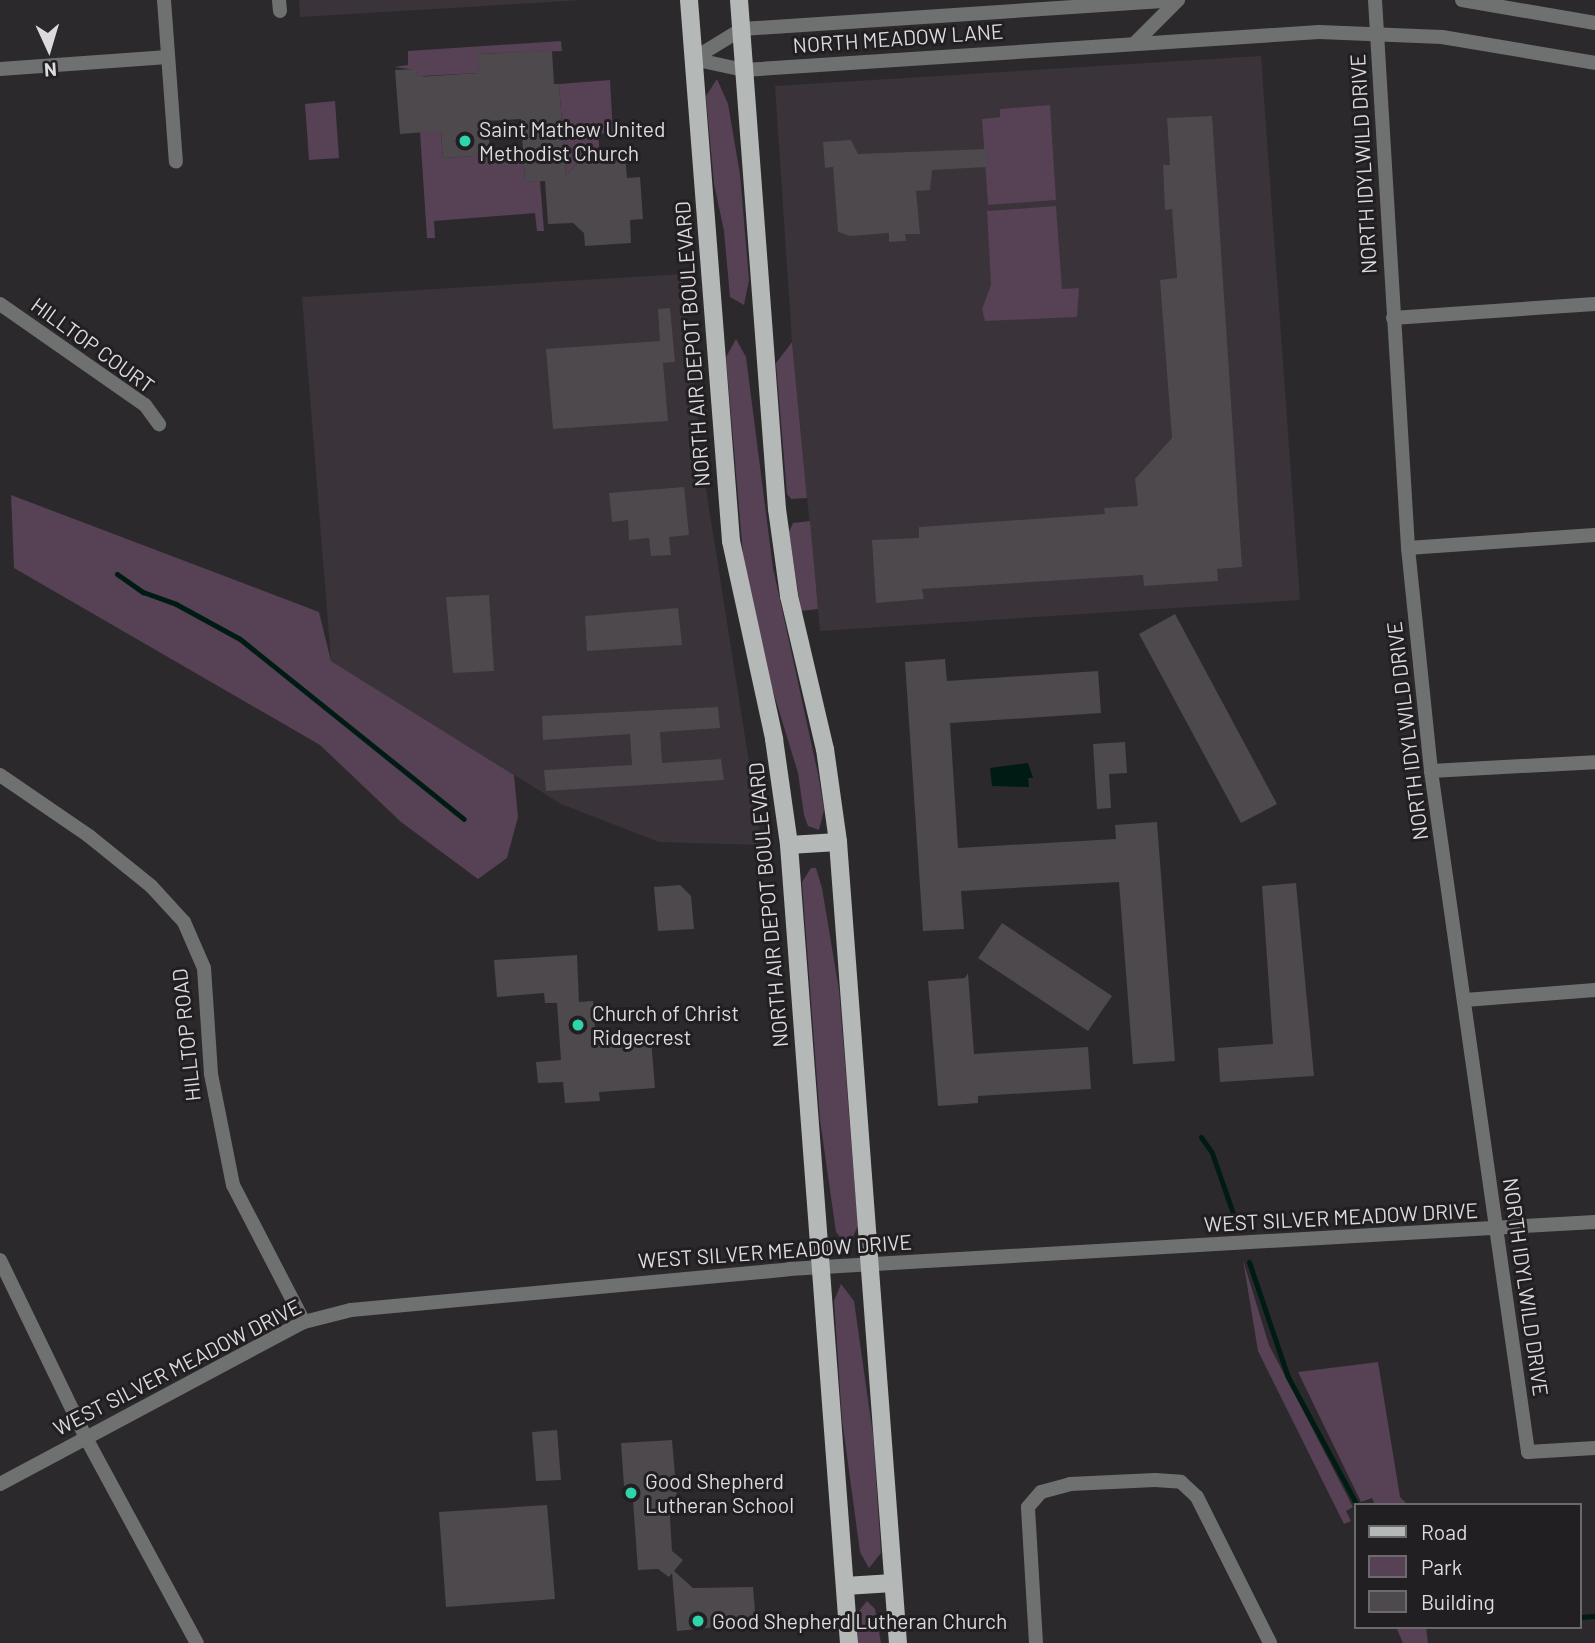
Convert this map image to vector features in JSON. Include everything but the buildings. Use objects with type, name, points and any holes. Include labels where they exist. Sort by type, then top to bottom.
[{"type":"main road","name":"NORTH AIR DEPOT BOULEVARD","points":[[689,0],[731,541],[774,740],[789,845],[849,1643]]},
{"type":"main road","points":[[739,0],[777,509],[789,596],[825,749],[838,842],[898,1643]]},
{"type":"main road","points":[[789,845],[838,842]]},
{"type":"main road","points":[[845,1586],[893,1583]]},
{"type":"street","points":[[164,0],[176,162]]},
{"type":"street","points":[[1135,43],[1176,0]]},
{"type":"street","name":"NORTH MEADOW LANE","points":[[693,59],[741,29],[1176,0]]},
{"type":"street","name":"NORTH IDYLWILD DRIVE","points":[[1375,0],[1408,548],[1431,771],[1528,1452],[1595,1448]]},
{"type":"street","points":[[1462,0],[1595,23]]},
{"type":"street","name":"NORTH MEADOW LANE","points":[[693,59],[744,70],[1135,43],[1377,32],[1442,37],[1595,63]]},
{"type":"street","points":[[0,69],[168,57]]},
{"type":"street","name":"HILLTOP COURT","points":[[0,304],[145,405],[159,424]]},
{"type":"street","points":[[1393,318],[1595,304]]},
{"type":"street","points":[[1408,548],[1595,535]]},
{"type":"street","points":[[1431,771],[1595,762]]},
{"type":"street","name":"HILLTOP ROAD","points":[[0,775],[89,836],[152,886],[184,922],[204,968],[211,1074],[233,1185],[303,1322]]},
{"type":"street","points":[[1465,1000],[1595,990]]},
{"type":"street","name":"WEST SILVER MEADOW DRIVE","points":[[0,1484],[303,1322],[351,1310],[483,1294],[870,1265],[1595,1222]]},
{"type":"street","points":[[0,1260],[86,1438],[197,1643]]},
{"type":"street","points":[[1036,1643],[1028,1507],[1041,1492],[1070,1484],[1155,1480],[1181,1482],[1196,1497],[1270,1643]]},
{"type":"shaded area","points":[[299,0],[583,0],[300,17]]},
{"type":"shaded area","points":[[1261,56],[1300,600],[820,631],[792,342],[775,86]]},
{"type":"shaded area","points":[[682,274],[704,476],[762,845],[659,842],[561,804],[331,661],[302,297]]},
{"type":"shaded area","points":[[1028,763],[1033,778],[1028,778],[1029,787],[992,786],[990,768]]},
{"type":"green space","points":[[561,41],[562,51],[478,54],[479,73],[423,76],[418,99],[416,70],[394,67],[408,65],[408,51]]},
{"type":"green space","points":[[717,79],[728,104],[740,174],[749,280],[744,305],[730,297],[724,231],[714,184],[706,96]]},
{"type":"green space","points":[[610,80],[613,133],[598,134],[600,156],[583,157],[566,175],[559,84]]},
{"type":"green space","points":[[335,101],[339,158],[309,160],[305,104]]},
{"type":"green space","points":[[1050,105],[1056,200],[988,205],[982,119],[1000,117],[1000,109]]},
{"type":"green space","points":[[439,107],[443,158],[488,155],[489,165],[523,149],[525,182],[540,181],[544,231],[537,231],[535,213],[434,221],[435,238],[427,238],[420,132]]},
{"type":"green space","points":[[1056,206],[1062,289],[1079,288],[1077,317],[985,321],[982,309],[991,285],[987,211]]},
{"type":"green space","points":[[736,339],[746,357],[773,568],[818,774],[824,810],[819,830],[808,826],[804,815],[798,773],[766,668],[744,566],[726,357]]},
{"type":"green space","points":[[792,342],[807,498],[791,499],[787,494],[776,363]]},
{"type":"green space","points":[[11,495],[319,612],[331,661],[514,775],[518,817],[507,858],[478,879],[401,822],[320,745],[14,568]]},
{"type":"green space","points":[[810,521],[818,609],[801,611],[789,532],[793,523]]},
{"type":"green space","points":[[811,868],[816,868],[822,888],[839,990],[858,1226],[848,1247],[836,1232],[820,1120],[802,882]]},
{"type":"green space","points":[[1243,1260],[1269,1345],[1353,1507],[1346,1511],[1351,1521],[1344,1524],[1258,1351]]},
{"type":"green space","points":[[841,1284],[854,1301],[873,1435],[881,1553],[869,1568],[860,1552],[842,1419],[834,1301]]},
{"type":"green space","points":[[1378,1362],[1400,1497],[1406,1503],[1374,1503],[1372,1498],[1361,1502],[1298,1372]]},
{"type":"green space","points":[[867,1601],[875,1609],[881,1643],[858,1643],[858,1612]]},
{"type":"green space","points":[[1397,1629],[1426,1629],[1428,1643],[1403,1643]]},
{"type":"waterway","points":[[117,574],[143,592],[176,604],[240,639],[464,819]]},
{"type":"waterway","points":[[1201,1137],[1212,1153],[1235,1219]]},
{"type":"waterway","points":[[1249,1262],[1288,1377],[1356,1503]]},
{"type":"waterway","points":[[1581,1617],[1595,1616]]},
{"type":"place","name":"Saint Mathew United Methodist Church","points":[[465,141]]},
{"type":"place","name":"Church of Christ Ridgecrest","points":[[578,1025]]},
{"type":"place","name":"Good Shepherd Lutheran School","points":[[631,1493]]},
{"type":"place","name":"Good Shepherd Lutheran Church","points":[[698,1621]]}]
